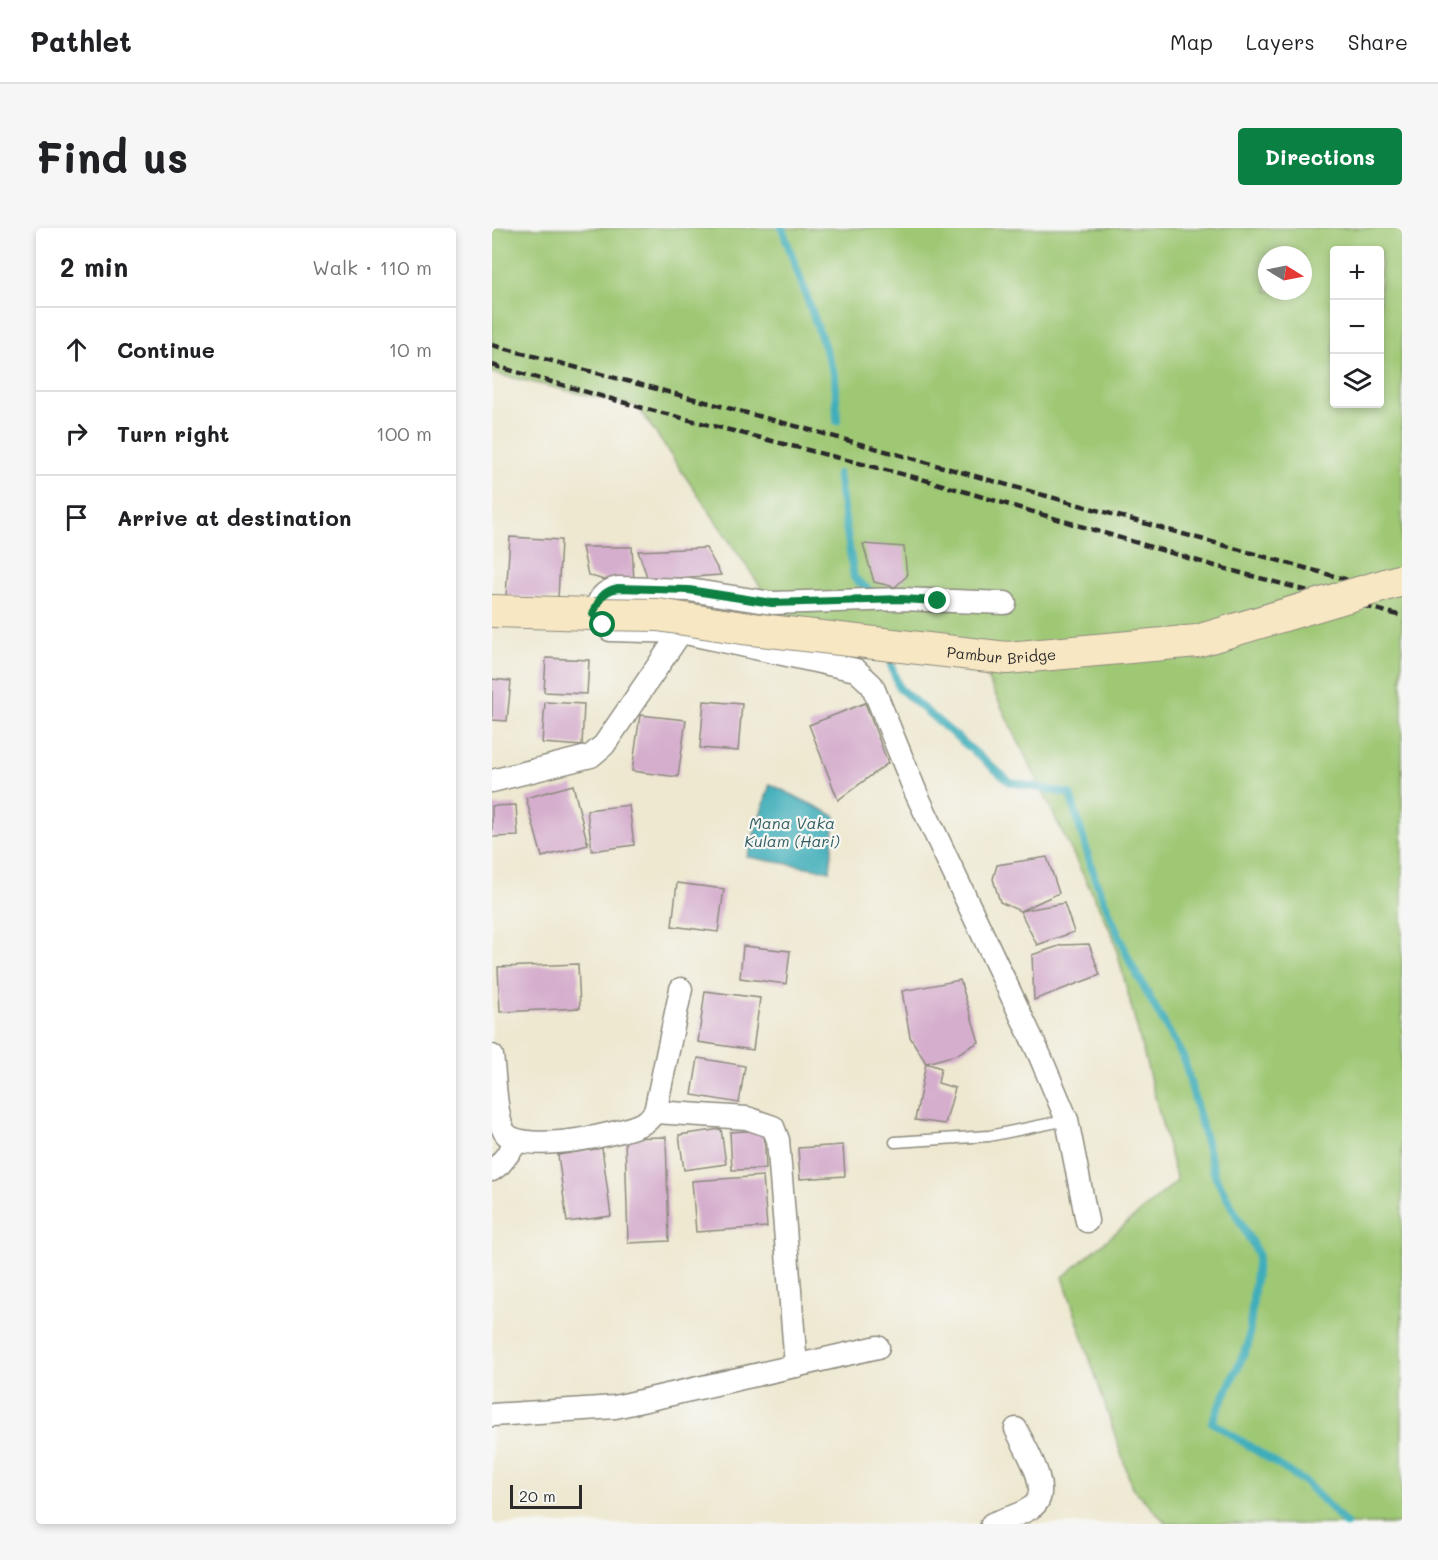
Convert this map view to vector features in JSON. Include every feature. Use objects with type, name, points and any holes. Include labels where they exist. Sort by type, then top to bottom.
[{"type":"main road","name":"Pambur Bridge","points":[[492,611],[658,615],[743,628],[1007,658],[1197,641],[1402,580]]},
{"type":"street","points":[[1005,603],[901,599],[772,603],[689,590],[618,588],[600,596],[593,614],[610,630],[681,632],[856,670],[872,686],[916,793],[1017,1003],[1067,1120],[1087,1221]]},
{"type":"street","points":[[492,781],[591,756],[604,745],[681,632]]},
{"type":"street","points":[[492,1056],[499,1119],[505,1134],[518,1141],[539,1144],[622,1131],[647,1121],[655,1112],[681,989]]},
{"type":"street","points":[[655,1112],[747,1118],[773,1127],[778,1140],[796,1366]]},
{"type":"street","points":[[492,1170],[500,1164],[518,1141]]},
{"type":"street","points":[[492,1415],[615,1407],[878,1347]]},
{"type":"street","points":[[992,1524],[1032,1507],[1042,1492],[1041,1482],[1016,1429]]},
{"type":"lane","points":[[895,1142],[989,1136],[1067,1120]]},
{"type":"green space","points":[[492,228],[1402,228],[1402,1524],[1167,1524],[1132,1487],[1063,1277],[1177,1181],[1113,936],[981,665],[805,652],[638,407],[492,373]]},
{"type":"water","name":"Mana Vaka Kulam (Hari)","points":[[770,784],[835,816],[830,871],[747,857]]},
{"type":"building","points":[[510,537],[561,540],[558,599],[506,596]]},
{"type":"building","points":[[863,544],[904,547],[907,576],[895,587],[874,582]]},
{"type":"building","points":[[582,547],[632,547],[634,582],[607,581],[588,575]]},
{"type":"building","points":[[706,548],[721,575],[661,579],[650,585],[638,551]]},
{"type":"building","points":[[546,658],[589,660],[587,694],[544,692]]},
{"type":"building","points":[[492,679],[511,681],[507,721],[492,720]]},
{"type":"building","points":[[704,701],[742,704],[738,751],[700,748]]},
{"type":"building","points":[[545,702],[584,704],[582,746],[542,743]]},
{"type":"building","points":[[865,703],[888,763],[838,800],[809,725]]},
{"type":"building","points":[[640,715],[686,720],[678,777],[632,771]]},
{"type":"building","points":[[573,785],[588,845],[542,857],[526,798]]},
{"type":"building","points":[[516,805],[518,836],[492,837],[492,806]]},
{"type":"building","points":[[629,805],[634,845],[592,851],[587,810]]},
{"type":"building","points":[[1047,857],[1059,893],[1020,911],[1000,902],[993,879],[997,865]]},
{"type":"building","points":[[677,883],[724,889],[718,932],[672,926]]},
{"type":"building","points":[[1064,903],[1074,932],[1037,945],[1020,911]]},
{"type":"building","points":[[1089,944],[1100,975],[1034,1000],[1032,955],[1062,945]]},
{"type":"building","points":[[743,946],[790,951],[786,984],[740,978]]},
{"type":"building","points":[[578,964],[580,1008],[500,1012],[498,967]]},
{"type":"building","points":[[960,980],[979,1042],[956,1055],[926,1063],[910,1037],[902,991]]},
{"type":"building","points":[[705,991],[760,998],[753,1050],[698,1042]]},
{"type":"building","points":[[698,1058],[745,1066],[739,1103],[692,1095]]},
{"type":"building","points":[[926,1063],[941,1068],[938,1083],[955,1088],[945,1124],[915,1120]]},
{"type":"building","points":[[721,1129],[726,1164],[684,1170],[679,1135]]},
{"type":"building","points":[[764,1130],[766,1169],[732,1170],[730,1132]]},
{"type":"building","points":[[666,1137],[669,1241],[628,1243],[625,1138]]},
{"type":"building","points":[[843,1145],[845,1176],[800,1179],[798,1148]]},
{"type":"building","points":[[602,1148],[611,1216],[567,1222],[558,1155]]},
{"type":"building","points":[[763,1176],[767,1227],[696,1232],[692,1181]]},
{"type":"waterway","points":[[782,228],[835,376],[837,421]]},
{"type":"waterway","points":[[838,474],[854,578],[874,594]]},
{"type":"waterway","points":[[891,665],[899,688],[1010,782],[1070,794],[1095,879],[1131,964],[1184,1059],[1215,1176],[1258,1254],[1248,1345],[1212,1422],[1305,1482],[1346,1524]]},
{"type":"railway","points":[[492,345],[803,428],[1402,595]]},
{"type":"railway","points":[[492,365],[643,408],[929,481],[1215,566],[1402,616]]},
{"type":"route","points":[[603,625],[593,614],[600,596],[618,588],[689,590],[772,603],[901,599],[938,601]]}]
